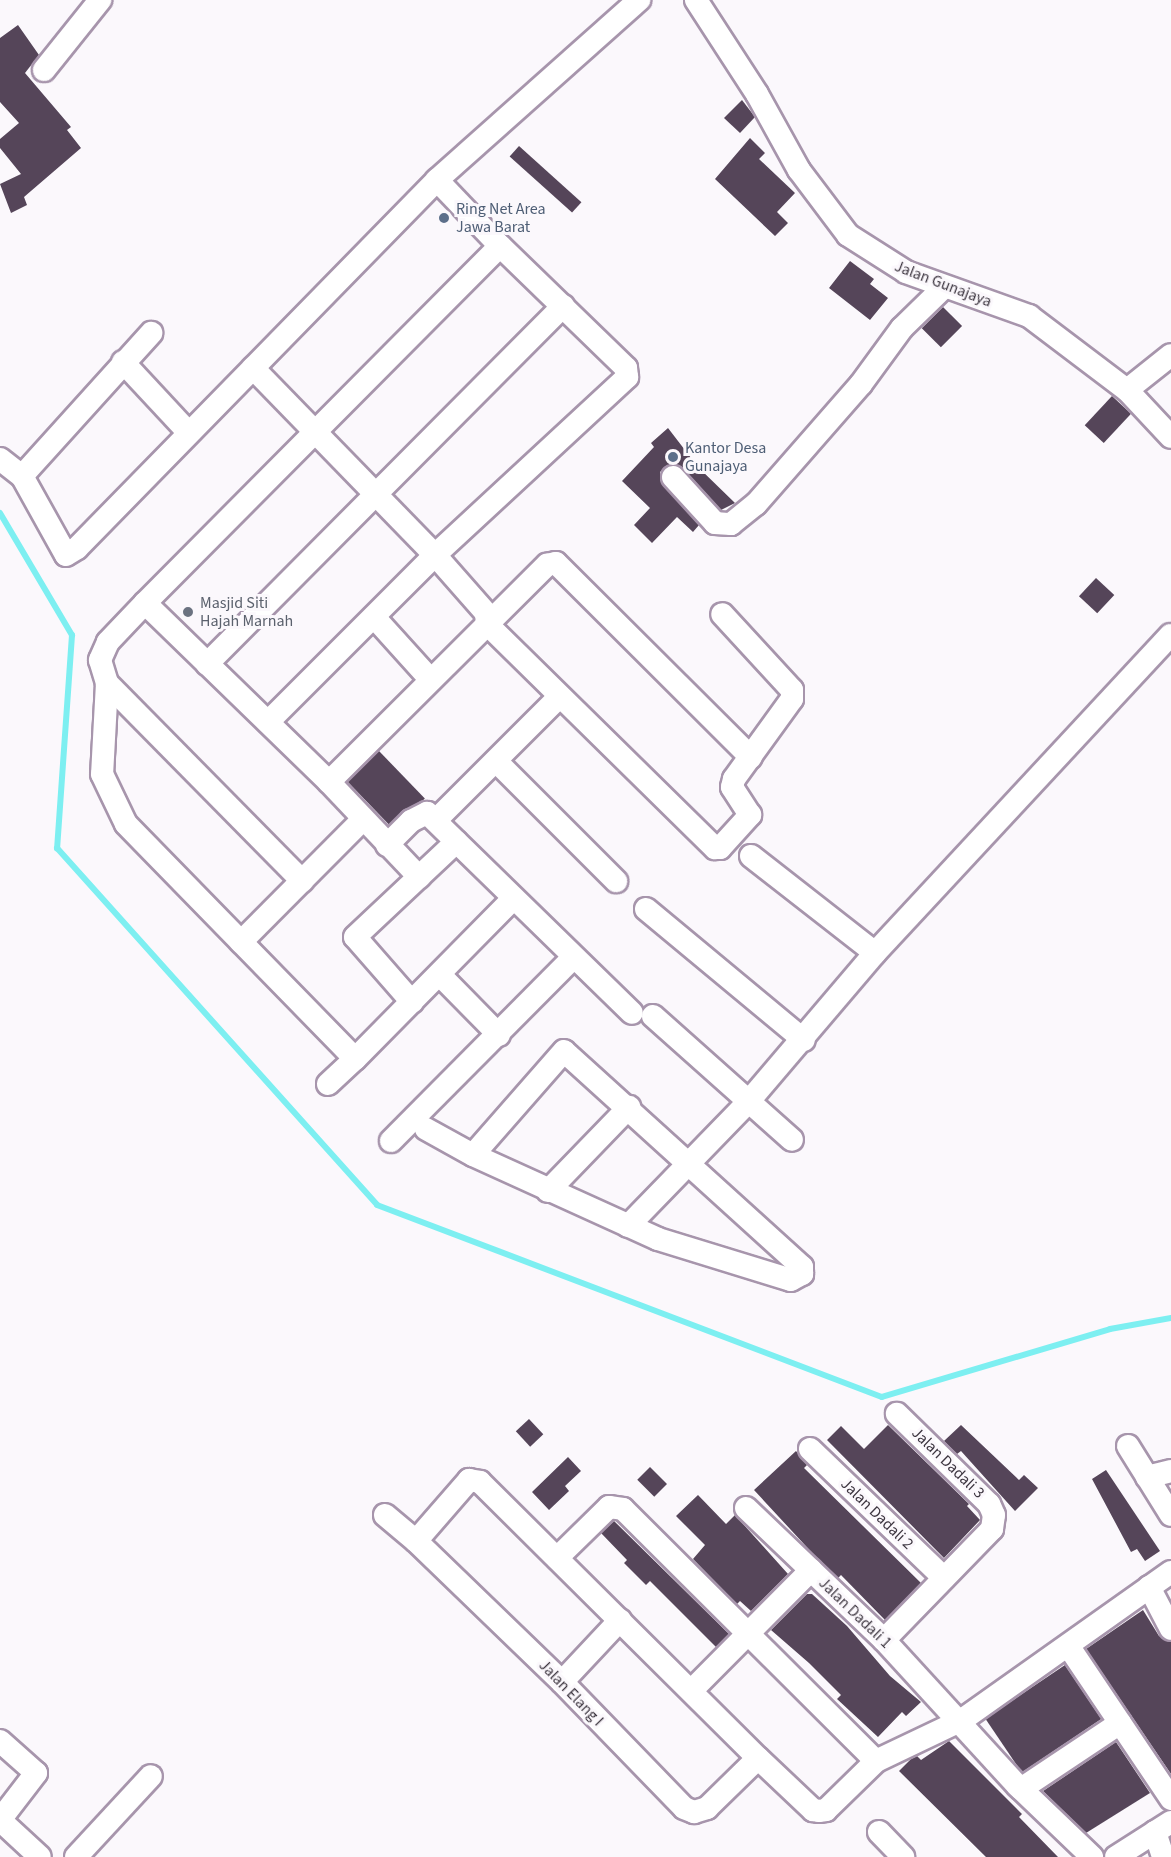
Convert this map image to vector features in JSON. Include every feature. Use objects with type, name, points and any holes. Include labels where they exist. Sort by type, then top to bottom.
[{"type":"street","points":[[44,70],[100,0]]},
{"type":"street","points":[[0,459],[22,476],[66,555],[85,540],[188,432],[437,180],[639,0]]},
{"type":"street","name":"Jalan Gunajaya","points":[[696,0],[757,94],[799,170],[848,235],[906,272],[1029,316],[1127,390],[1171,437]]},
{"type":"street","points":[[268,722],[435,555],[627,377],[626,368],[500,246],[437,180]]},
{"type":"street","points":[[355,1059],[126,824],[114,804],[102,774],[107,683],[100,660],[108,642],[145,603],[500,246]]},
{"type":"street","points":[[673,477],[715,523],[731,524],[756,504],[861,384],[902,328],[944,287]]},
{"type":"street","points":[[207,664],[563,306]]},
{"type":"street","points":[[22,476],[151,333]]},
{"type":"street","points":[[1127,390],[1171,355]]},
{"type":"street","points":[[123,362],[188,432]]},
{"type":"street","points":[[253,368],[314,434],[435,555],[486,613],[487,624],[715,848],[720,848],[750,815],[732,787],[751,757],[790,705],[792,690],[722,614]]},
{"type":"street","points":[[329,782],[547,565],[556,563],[751,757]]},
{"type":"street","points":[[145,603],[329,782],[362,820],[418,877]]},
{"type":"street","points":[[374,617],[430,679]]},
{"type":"street","points":[[628,1226],[691,1164],[749,1101],[804,1040],[875,953],[1171,634]]},
{"type":"street","points":[[107,683],[302,881]]},
{"type":"street","points":[[436,820],[559,697]]},
{"type":"street","points":[[496,761],[616,881]]},
{"type":"street","points":[[387,845],[419,815],[427,813],[512,900],[573,958],[749,1101],[792,1140]]},
{"type":"street","points":[[241,942],[362,820]]},
{"type":"street","points":[[412,1002],[354,937],[456,842]]},
{"type":"street","points":[[752,856],[875,953]]},
{"type":"street","points":[[328,1084],[440,975],[512,900]]},
{"type":"street","points":[[646,909],[804,1040]]},
{"type":"street","points":[[391,1141],[499,1035],[573,958]]},
{"type":"street","points":[[440,975],[499,1035]]},
{"type":"street","points":[[426,1129],[473,1155],[548,1191],[658,1239],[791,1280],[800,1278],[802,1267],[629,1107],[564,1051],[473,1155]]},
{"type":"street","points":[[548,1191],[629,1107]]},
{"type":"street","name":"Jalan Dadali 3","points":[[897,1414],[989,1504],[994,1515],[992,1529],[944,1578]]},
{"type":"street","points":[[1128,1446],[1171,1515]]},
{"type":"street","name":"Jalan Dadali 2","points":[[810,1449],[944,1578]]},
{"type":"street","points":[[1147,1477],[1171,1471]]},
{"type":"street","points":[[416,1541],[468,1480],[475,1480],[692,1690],[758,1758],[813,1810],[819,1811],[826,1810],[876,1761],[962,1720],[1069,1647],[1171,1572]]},
{"type":"street","points":[[557,1558],[615,1506],[623,1509],[750,1631],[876,1761]]},
{"type":"street","name":"Jalan Dadali 1","points":[[746,1508],[884,1640],[962,1720],[1021,1789],[1092,1857]]},
{"type":"street","name":"Jalan Elang I","points":[[385,1515],[416,1541],[562,1682],[684,1808],[694,1812],[719,1797],[758,1758]]},
{"type":"street","points":[[692,1690],[811,1570]]},
{"type":"street","points":[[884,1640],[944,1578]]},
{"type":"street","points":[[1149,1587],[1171,1629]]},
{"type":"street","points":[[562,1682],[620,1620]]},
{"type":"street","points":[[1069,1647],[1171,1799]]},
{"type":"street","points":[[1021,1789],[1120,1723]]},
{"type":"street","points":[[0,1741],[36,1773],[0,1820],[40,1857]]},
{"type":"street","points":[[83,1855],[151,1776]]},
{"type":"street","points":[[1116,1857],[1163,1827]]},
{"type":"street","points":[[1163,1827],[1163,1857]]},
{"type":"street","points":[[879,1832],[903,1857]]},
{"type":"building","points":[[18,25],[39,55],[25,73],[71,127],[67,130],[81,148],[24,197],[27,205],[11,213],[0,184],[21,174],[0,148],[0,139],[19,123],[0,102],[0,38]]},
{"type":"building","points":[[742,100],[755,117],[740,133],[724,118]]},
{"type":"building","points":[[750,138],[765,153],[759,159],[795,193],[777,212],[788,223],[775,236],[715,179]]},
{"type":"building","points":[[519,146],[581,202],[572,213],[510,156]]},
{"type":"building","points":[[850,261],[874,279],[870,284],[888,298],[870,320],[829,288]]},
{"type":"building","points":[[943,307],[962,326],[941,347],[922,328]]},
{"type":"building","points":[[1112,396],[1131,414],[1104,443],[1085,425]]},
{"type":"building","points":[[668,428],[698,467],[735,503],[721,510],[683,468],[670,464],[660,472],[660,480],[699,525],[693,532],[677,517],[652,543],[634,525],[650,508],[622,481],[654,447],[651,443]]},
{"type":"building","points":[[1096,578],[1114,595],[1097,613],[1079,596]]},
{"type":"building","points":[[379,751],[425,798],[393,829],[347,782]]},
{"type":"building","points":[[529,1419],[543,1434],[530,1447],[516,1431]]},
{"type":"building","points":[[888,1425],[969,1504],[967,1506],[980,1520],[944,1558],[827,1440],[841,1426],[864,1449]]},
{"type":"building","points":[[961,1425],[1019,1480],[1024,1475],[1038,1488],[1015,1511],[961,1451],[957,1454],[944,1441]]},
{"type":"building","points":[[796,1451],[807,1465],[804,1468],[921,1583],[885,1620],[841,1575],[838,1578],[815,1556],[754,1490]]},
{"type":"building","points":[[568,1457],[581,1471],[565,1486],[569,1491],[549,1510],[532,1492]]},
{"type":"building","points":[[650,1467],[667,1484],[654,1497],[637,1480]]},
{"type":"building","points":[[1106,1470],[1160,1551],[1145,1561],[1137,1549],[1131,1552],[1092,1479]]},
{"type":"building","points":[[698,1495],[726,1524],[735,1515],[788,1574],[751,1611],[740,1601],[737,1604],[693,1559],[705,1545],[676,1516]]},
{"type":"building","points":[[614,1521],[729,1634],[716,1647],[650,1581],[646,1585],[624,1563],[627,1560],[601,1533]]},
{"type":"building","points":[[807,1594],[812,1594],[847,1626],[890,1676],[921,1702],[906,1716],[902,1712],[878,1737],[837,1699],[841,1695],[809,1663],[771,1630]]},
{"type":"building","points":[[1143,1610],[1159,1636],[1171,1642],[1171,1774],[1086,1649]]},
{"type":"building","points":[[1065,1665],[1101,1719],[1022,1773],[985,1719]]},
{"type":"building","points":[[949,1741],[1022,1814],[1019,1817],[1058,1857],[986,1857],[899,1771],[911,1759],[917,1756],[921,1760]]},
{"type":"building","points":[[1116,1742],[1150,1793],[1086,1833],[1043,1791]]},
{"type":"waterway","points":[[0,513],[72,635],[57,848],[377,1205],[882,1397],[1110,1329],[1171,1318]]},
{"type":"place","name":"Ring Net Area Jawa Barat","points":[[444,218]]},
{"type":"place","name":"Kantor Desa Gunajaya","points":[[673,457]]},
{"type":"place","name":"Masjid Siti Hajah Marnah","points":[[188,612]]}]
